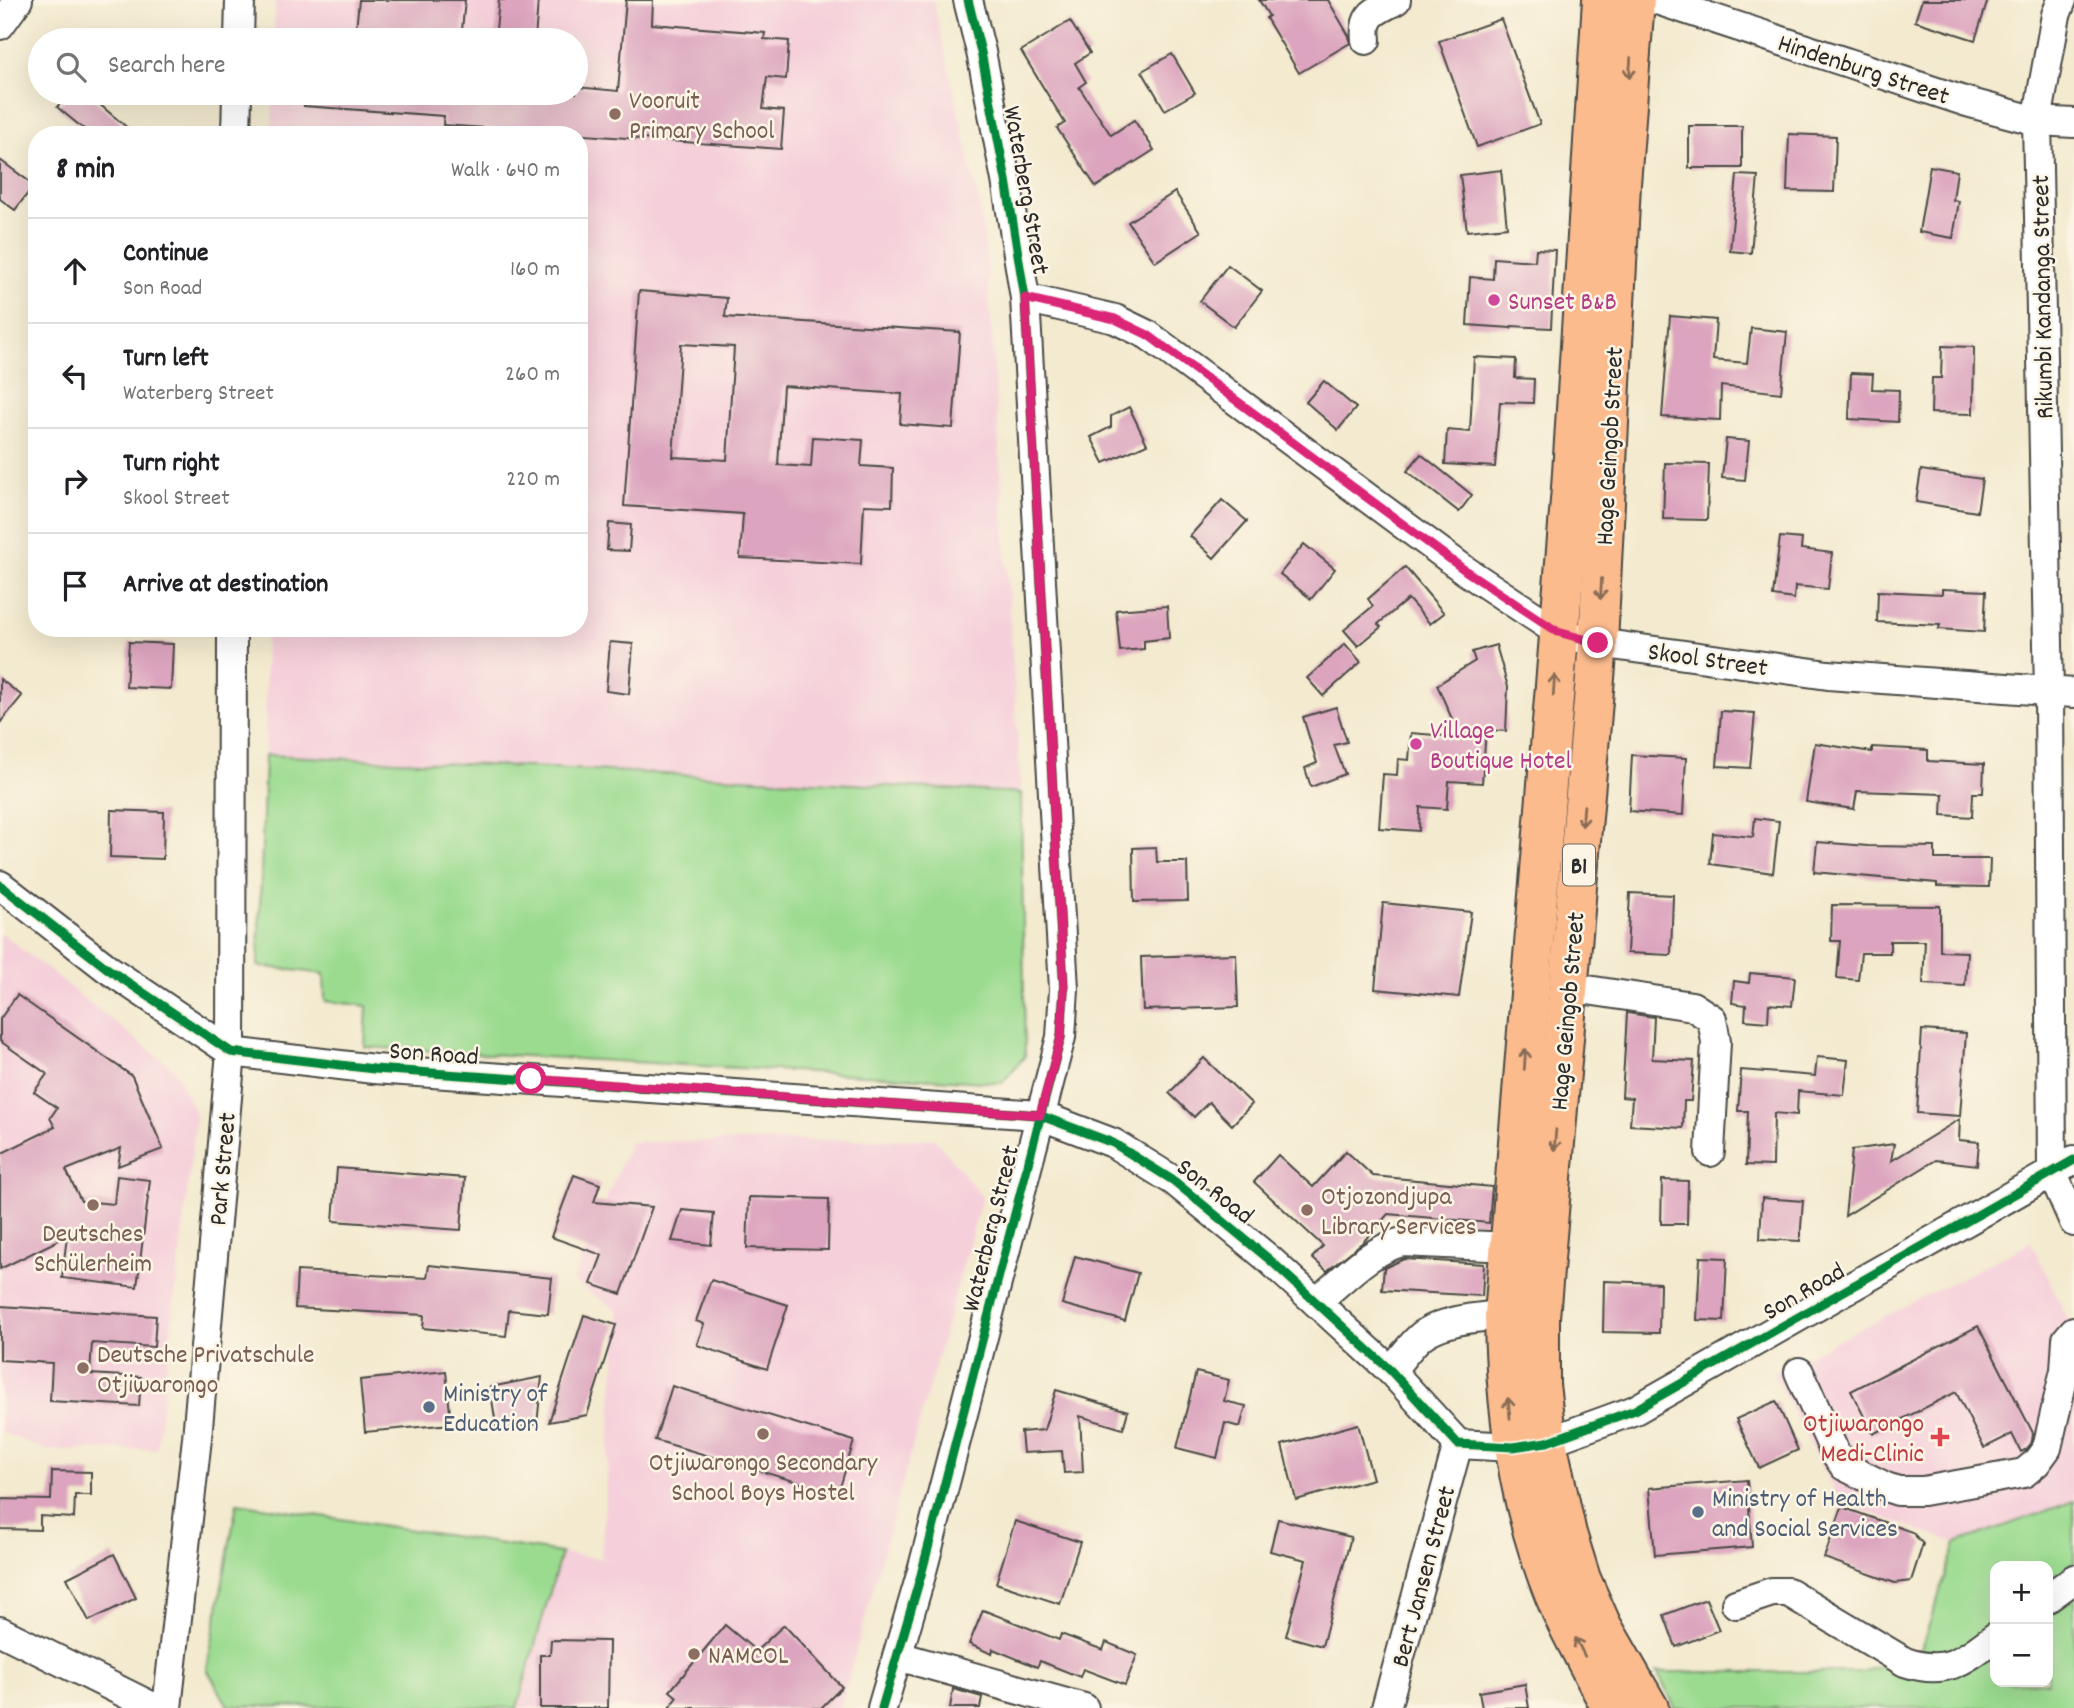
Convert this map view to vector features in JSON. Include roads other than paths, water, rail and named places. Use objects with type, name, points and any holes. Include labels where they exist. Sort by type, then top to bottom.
[{"type":"highway","name":"Hage Geingob Street","points":[[1522,1316],[1510,1247],[1531,1210],[1568,987],[1598,643],[1588,489],[1602,0]]},
{"type":"highway","name":"Hage Geingob Street","points":[[1635,0],[1621,184],[1588,489],[1558,632],[1531,1210],[1522,1316],[1504,1361],[1530,1444],[1567,1534],[1581,1579],[1602,1626],[1649,1708]]},
{"type":"highway","name":"Hage Geingob Street","points":[[1530,1444],[1525,1505],[1562,1614],[1611,1708]]},
{"type":"street","points":[[0,24],[18,0]]},
{"type":"street","points":[[239,28],[240,0]]},
{"type":"street","name":"Waterberg Street","points":[[882,1708],[928,1548],[1061,1037],[1064,989],[1025,298],[1006,180],[968,0]]},
{"type":"street","points":[[1366,40],[1364,26],[1370,15],[1395,0]]},
{"type":"street","name":"Hindenburg Street","points":[[1657,0],[1967,102],[2037,121],[2074,123]]},
{"type":"street","name":"Rikumbi Kandanga Street","points":[[2062,0],[2056,15],[2037,121],[2061,693],[2063,1166],[2074,1222]]},
{"type":"street","points":[[236,126],[237,105]]},
{"type":"street","name":"Skool Street","points":[[1025,298],[1115,319],[1148,335],[1466,571],[1558,632],[1598,643],[1828,675],[2061,693]]},
{"type":"street","name":"Park Street","points":[[167,1708],[197,1438],[231,1052],[232,637]]},
{"type":"street","name":"Son Road","points":[[0,885],[108,969],[231,1052],[374,1069],[1040,1115],[1113,1143],[1174,1181],[1270,1260],[1391,1371],[1458,1444],[1530,1444],[1635,1410],[2063,1166]]},
{"type":"street","points":[[1568,987],[1692,1006],[1712,1019],[1716,1042],[1710,1152]]},
{"type":"street","points":[[1317,1303],[1373,1255],[1402,1242],[1510,1247]]},
{"type":"street","points":[[1391,1371],[1420,1337],[1442,1324],[1522,1316]]},
{"type":"street","points":[[1799,1372],[1843,1466],[1898,1491],[1923,1491],[2024,1472],[2036,1463],[2047,1448],[2065,1370],[2067,1339],[2074,1331]]},
{"type":"street","name":"Bert Jansen Street","points":[[1387,1708],[1458,1444]]},
{"type":"street","points":[[2053,1594],[2074,1579]]},
{"type":"street","points":[[1736,1604],[1772,1592],[1788,1592],[1905,1662],[1924,1668],[1947,1667],[1968,1657],[1990,1641]]},
{"type":"street","points":[[0,1631],[155,1708]]},
{"type":"street","points":[[898,1656],[1084,1708]]},
{"type":"place","name":"Vooruit Primary School","points":[[615,114]]},
{"type":"place","name":"Sunset B&B","points":[[1494,300]]},
{"type":"place","name":"Village Boutique Hotel","points":[[1416,744]]},
{"type":"place","name":"Deutsches Schülerheim","points":[[93,1205]]},
{"type":"place","name":"Otjozondjupa Library Services","points":[[1307,1210]]},
{"type":"place","name":"Deutsche Privatschule Otjiwarongo","points":[[83,1368]]},
{"type":"place","name":"Ministry of Education","points":[[429,1407]]},
{"type":"place","name":"Otjiwarongo Secondary School Boys Hostel","points":[[763,1434]]},
{"type":"place","name":"Otjiwarongo Medi-Clinic","points":[[1940,1437]]},
{"type":"place","name":"Ministry of Health and Social Services","points":[[1698,1512]]},
{"type":"place","name":"NAMCOL","points":[[694,1654]]}]
